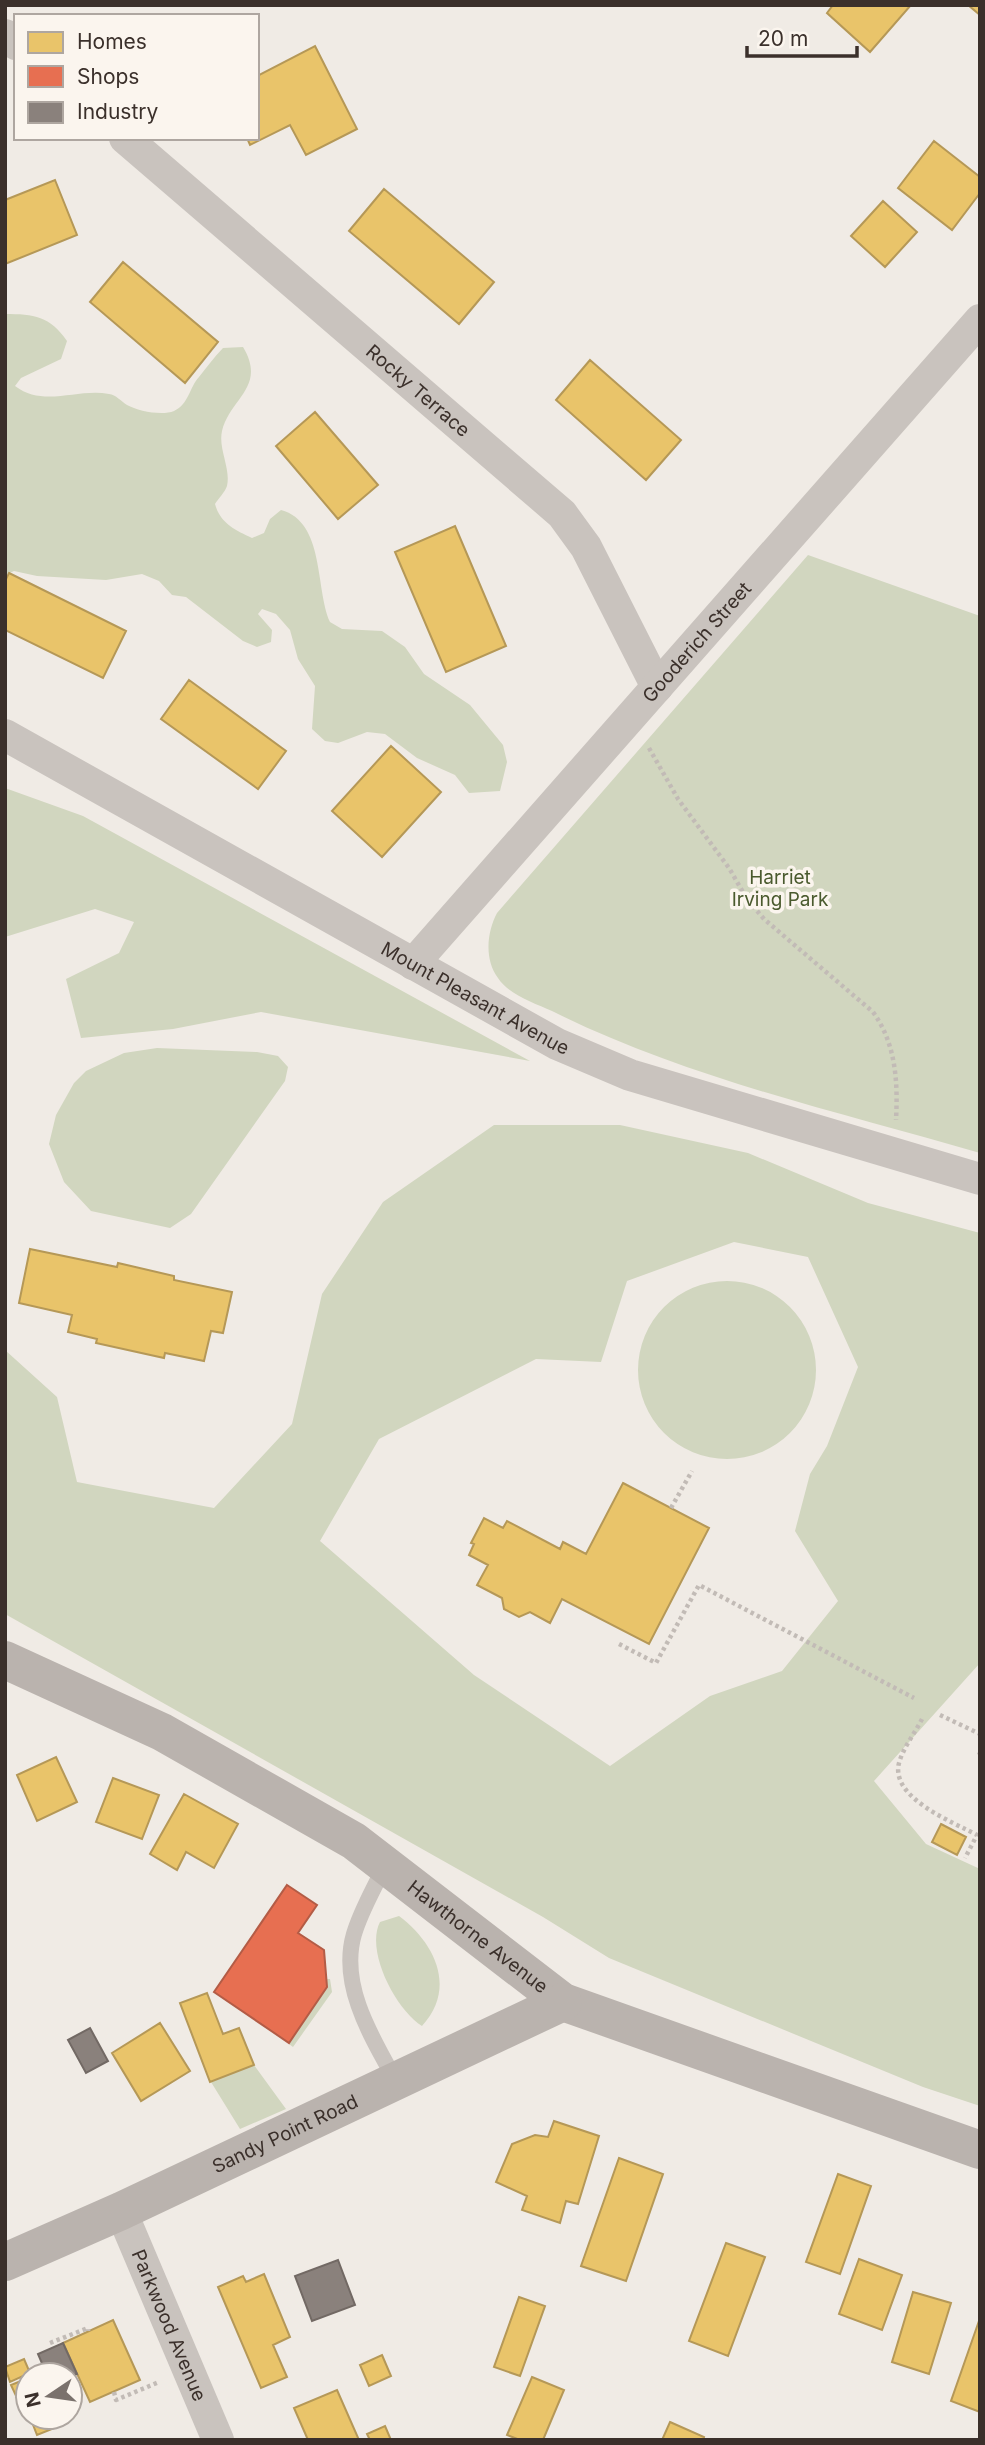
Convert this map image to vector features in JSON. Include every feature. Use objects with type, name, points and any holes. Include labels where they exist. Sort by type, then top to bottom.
[{"type":"street","name":"Rocky Terrace","points":[[127,140],[562,514],[586,547],[657,687]]},
{"type":"street","name":"Gooderich Street","points":[[413,964],[980,320]]},
{"type":"street","name":"Mount Pleasant Avenue","points":[[5,735],[558,1044],[630,1075],[980,1179]]},
{"type":"street","name":"Hawthorne Avenue","points":[[5,1660],[162,1732],[354,1841],[563,2002],[980,2150]]},
{"type":"street","name":"Sandy Point Road","points":[[5,2262],[121,2211],[563,2002]]},
{"type":"street","name":"Parkwood Avenue","points":[[121,2211],[218,2440]]},
{"type":"lane","points":[[385,1865],[354,1935],[350,1959],[355,1992],[364,2022],[396,2081]]},
{"type":"path","points":[[631,717],[678,799],[729,868],[747,899],[764,919],[873,1012],[885,1028],[898,1087],[894,1152]]},
{"type":"path","points":[[671,1508],[692,1471]]},
{"type":"path","points":[[619,1644],[656,1663],[699,1585],[914,1698]]},
{"type":"path","points":[[940,1714],[980,1734]]},
{"type":"path","points":[[922,1719],[899,1764],[900,1782],[919,1803],[978,1836],[965,1858]]},
{"type":"path","points":[[50,2343],[88,2328],[88,2331]]},
{"type":"path","points":[[114,2392],[116,2400],[188,2370]]},
{"type":"green space","points":[[5,314],[33,316],[48,321],[67,341],[61,359],[21,378],[15,386],[37,396],[109,394],[127,405],[150,412],[163,413],[179,408],[196,381],[223,348],[243,347],[251,372],[249,382],[222,431],[228,479],[226,488],[215,504],[217,511],[234,529],[252,538],[264,533],[270,519],[281,510],[295,517],[312,542],[330,622],[342,629],[382,631],[405,647],[424,674],[470,705],[503,745],[507,762],[500,791],[469,793],[455,775],[417,758],[385,734],[367,732],[338,743],[325,741],[312,729],[315,686],[298,659],[290,630],[276,614],[262,609],[258,614],[272,630],[271,642],[257,647],[243,641],[186,597],[172,595],[159,581],[142,574],[106,580],[37,576],[14,571],[5,575]]},
{"type":"green space","name":"Harriet Irving Park","points":[[808,555],[980,616],[980,1153],[762,1091],[655,1056],[522,998],[503,984],[491,962],[489,937],[497,913]]},
{"type":"green space","points":[[5,788],[83,816],[530,1061],[261,1012],[173,1029],[81,1038],[66,979],[119,953],[134,922],[95,909],[5,937]]},
{"type":"green space","points":[[157,1048],[257,1052],[278,1056],[288,1067],[285,1081],[191,1214],[170,1228],[91,1211],[64,1182],[49,1144],[56,1115],[74,1083],[86,1071],[124,1053]]},
{"type":"green space","points":[[494,1125],[620,1125],[748,1153],[868,1203],[980,1233],[980,1663],[874,1781],[926,1844],[980,1869],[980,2106],[923,2087],[609,1958],[543,1917],[5,1614],[5,1350],[57,1397],[77,1482],[214,1508],[292,1424],[322,1294],[383,1202]],"holes":[[[734,1242],[808,1257],[858,1367],[827,1446],[810,1474],[795,1531],[838,1601],[782,1671],[710,1696],[610,1766],[474,1675],[320,1541],[379,1439],[536,1359],[601,1362],[627,1281]]]},
{"type":"green space","points":[[727,1281],[761,1288],[790,1307],[809,1336],[816,1370],[809,1404],[790,1433],[761,1452],[727,1459],[693,1452],[664,1433],[645,1404],[638,1370],[645,1336],[664,1307],[693,1288]]},
{"type":"green space","points":[[399,1916],[423,1939],[437,1967],[440,1982],[438,1997],[433,2011],[422,2026],[393,1994],[380,1963],[376,1934],[380,1922]]},
{"type":"green space","points":[[326,1979],[330,1979],[332,1992],[293,2047],[289,2044],[327,1987]]},
{"type":"green space","points":[[254,2065],[286,2109],[240,2129],[211,2082]]},
{"type":"building: Homes","points":[[833,5],[911,5],[870,52],[827,13]]},
{"type":"building: Homes","points":[[968,5],[980,5],[980,15]]},
{"type":"building: Homes","points":[[315,46],[357,129],[306,155],[290,125],[250,145],[248,140],[259,140],[259,75]]},
{"type":"building: Homes","points":[[934,141],[980,177],[980,193],[952,230],[898,188]]},
{"type":"building: Homes","points":[[55,180],[77,235],[5,264],[5,200]]},
{"type":"building: Homes","points":[[384,189],[494,282],[459,324],[349,231]]},
{"type":"building: Homes","points":[[883,201],[917,232],[885,267],[851,236]]},
{"type":"building: Homes","points":[[123,262],[218,342],[185,383],[90,302]]},
{"type":"building: Homes","points":[[590,360],[681,440],[646,480],[556,400]]},
{"type":"building: Homes","points":[[315,412],[378,485],[338,519],[276,446]]},
{"type":"building: Homes","points":[[455,526],[506,646],[446,672],[395,552]]},
{"type":"building: Homes","points":[[9,573],[126,631],[103,678],[5,630],[5,581]]},
{"type":"building: Homes","points":[[189,680],[286,751],[258,789],[161,719]]},
{"type":"building: Homes","points":[[391,746],[441,792],[382,857],[332,811]]},
{"type":"building: Homes","points":[[30,1249],[117,1267],[118,1263],[174,1276],[174,1280],[232,1292],[223,1333],[211,1331],[204,1361],[165,1353],[164,1358],[96,1343],[97,1339],[68,1332],[72,1315],[19,1303]]},
{"type":"building: Homes","points":[[623,1483],[709,1528],[649,1644],[562,1599],[550,1623],[530,1612],[519,1617],[504,1609],[502,1598],[477,1585],[488,1565],[469,1555],[474,1544],[471,1543],[484,1518],[503,1528],[507,1521],[560,1549],[563,1542],[586,1554]]},
{"type":"building: Homes","points":[[56,1757],[77,1802],[37,1821],[17,1775]]},
{"type":"building: Homes","points":[[113,1778],[159,1795],[142,1839],[96,1822]]},
{"type":"building: Homes","points":[[184,1794],[238,1824],[214,1868],[186,1852],[177,1870],[150,1854]]},
{"type":"building: Homes","points":[[941,1824],[966,1837],[957,1855],[932,1842]]},
{"type":"building: Homes","points":[[207,1993],[223,2034],[239,2028],[254,2065],[210,2082],[180,2003]]},
{"type":"building: Homes","points":[[160,2023],[190,2071],[141,2101],[112,2053]]},
{"type":"building: Homes","points":[[554,2121],[599,2136],[578,2204],[566,2201],[560,2223],[522,2210],[527,2196],[496,2182],[512,2144],[535,2135],[548,2137]]},
{"type":"building: Homes","points":[[619,2158],[663,2174],[626,2281],[581,2266]]},
{"type":"building: Homes","points":[[838,2174],[871,2186],[840,2274],[806,2262]]},
{"type":"building: Homes","points":[[726,2243],[765,2257],[728,2356],[689,2341]]},
{"type":"building: Homes","points":[[859,2259],[902,2275],[882,2330],[839,2314]]},
{"type":"building: Homes","points":[[264,2274],[290,2337],[273,2345],[287,2377],[261,2388],[218,2287],[243,2276],[246,2282]]},
{"type":"building: Homes","points":[[913,2292],[951,2303],[929,2374],[892,2362]]},
{"type":"building: Homes","points":[[519,2297],[545,2306],[520,2376],[494,2367]]},
{"type":"building: Homes","points":[[980,2318],[980,2412],[951,2401]]},
{"type":"building: Homes","points":[[113,2320],[140,2380],[90,2402],[84,2389],[84,2361],[71,2361],[63,2343]]},
{"type":"building: Homes","points":[[382,2355],[391,2376],[369,2386],[360,2365]]},
{"type":"building: Homes","points":[[14,2363],[14,2380],[10,2382],[5,2367]]},
{"type":"building: Homes","points":[[532,2377],[564,2390],[543,2440],[520,2440],[507,2435]]},
{"type":"building: Homes","points":[[337,2390],[359,2440],[308,2440],[294,2408]]},
{"type":"building: Homes","points":[[670,2422],[704,2437],[703,2440],[662,2440]]},
{"type":"building: Homes","points":[[385,2426],[391,2440],[370,2440],[367,2434]]},
{"type":"building: Shops","points":[[287,1885],[317,1905],[298,1933],[324,1950],[327,1987],[289,2043],[214,1992]]},
{"type":"building: Industry","points":[[90,2028],[108,2061],[86,2073],[68,2040]]},
{"type":"building: Industry","points":[[338,2260],[355,2305],[312,2321],[295,2276]]},
{"type":"building: Industry","points":[[63,2343],[71,2361],[41,2361],[38,2354]]}]
